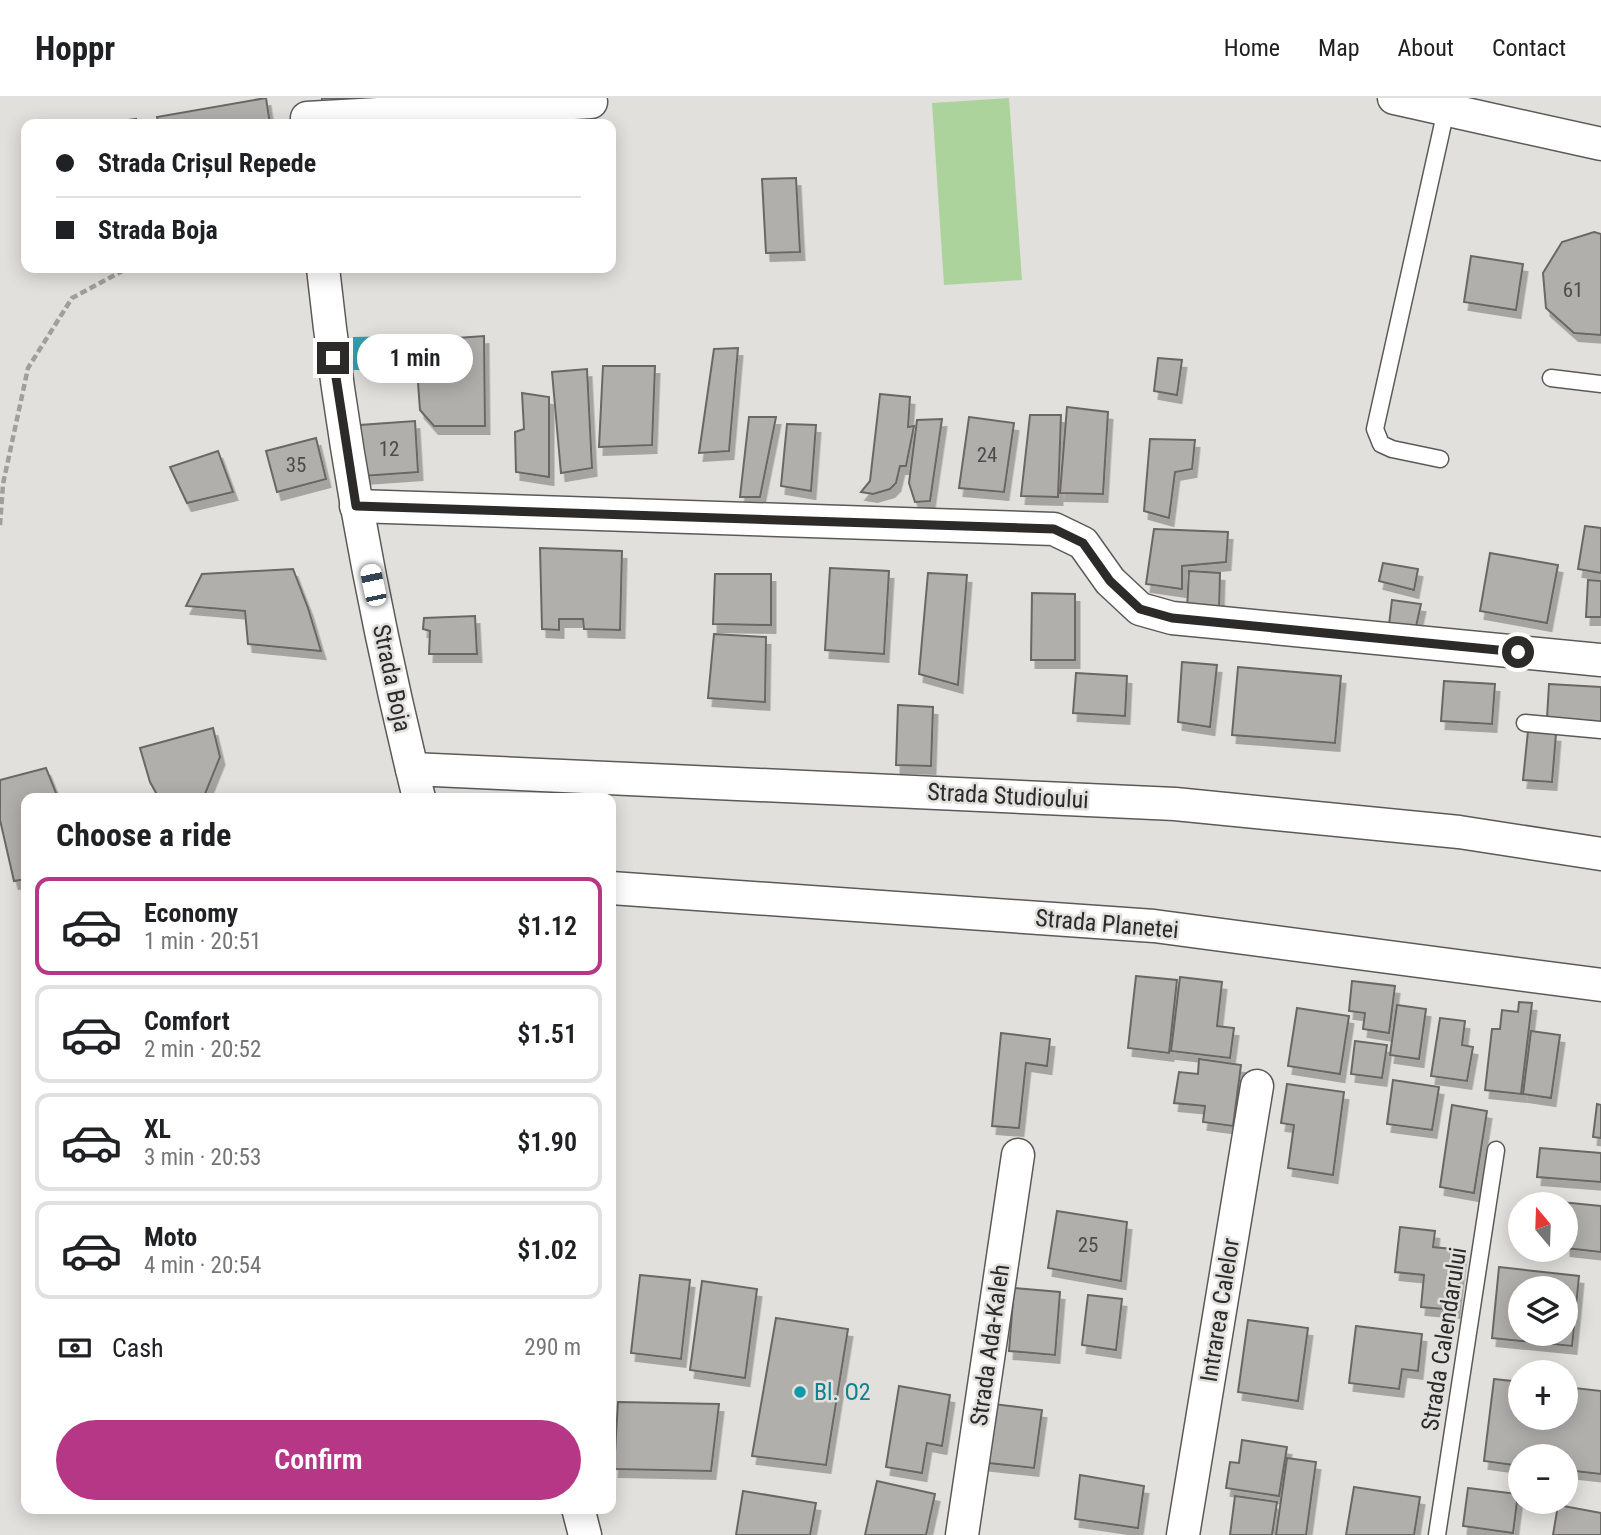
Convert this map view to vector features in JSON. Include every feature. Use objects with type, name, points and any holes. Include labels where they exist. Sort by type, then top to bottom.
[{"type":"street","points":[[1394,98],[1601,144]]},
{"type":"street","points":[[306,114],[591,102]]},
{"type":"street","name":"Strada Boja","points":[[324,273],[333,358],[356,506],[415,784]]},
{"type":"street","points":[[356,506],[1054,529],[1083,543],[1110,581],[1140,609],[1172,618],[1601,660]]},
{"type":"street","name":"Strada Studioului","points":[[415,784],[1175,804],[1459,832],[1601,855]]},
{"type":"street","name":"Strada Planetei","points":[[616,888],[1154,926],[1601,985]]},
{"type":"street","name":"Intrarea Calelor","points":[[1184,1535],[1257,1086]]},
{"type":"street","name":"Strada Ada-Kaleh","points":[[962,1535],[1018,1155]]},
{"type":"street","points":[[580,1514],[585,1535]]},
{"type":"lane","points":[[1440,459],[1392,449],[1381,444],[1375,429],[1446,110]]},
{"type":"lane","points":[[1551,378],[1601,384]]},
{"type":"lane","points":[[1525,723],[1601,730]]},
{"type":"lane","name":"Strada Calendarului","points":[[1437,1535],[1496,1150]]},
{"type":"path","points":[[0,525],[3,484],[27,368],[72,298],[119,273]]},
{"type":"green space","points":[[1009,98],[1022,280],[944,285],[932,103]]},
{"type":"water","points":[[399,336],[399,344],[406,347],[408,354],[399,360],[399,370],[352,370],[353,337]]},
{"type":"building","points":[[266,98],[269,119],[158,119]]},
{"type":"building","points":[[322,98],[444,98],[322,103]]},
{"type":"building","points":[[796,178],[800,252],[766,253],[762,179]]},
{"type":"building","points":[[1594,232],[1601,234],[1601,335],[1574,333],[1546,308],[1543,273],[1562,242]]},
{"type":"building","points":[[1471,256],[1523,264],[1516,310],[1464,302]]},
{"type":"building","points":[[484,336],[485,426],[434,426],[420,410],[415,341]]},
{"type":"building","points":[[738,348],[729,451],[699,453],[714,349]]},
{"type":"building","points":[[1158,358],[1182,360],[1177,395],[1154,391]]},
{"type":"building","points":[[603,366],[655,366],[652,445],[599,447]]},
{"type":"building","points":[[587,369],[592,468],[561,473],[552,372]]},
{"type":"building","points":[[522,393],[549,397],[549,477],[516,472],[515,432],[524,429]]},
{"type":"building","points":[[880,394],[910,397],[908,427],[914,426],[906,466],[900,466],[896,483],[890,489],[873,494],[861,492],[870,481]]},
{"type":"building","points":[[1067,407],[1108,412],[1103,494],[1060,493]]},
{"type":"building","points":[[1030,415],[1061,415],[1058,497],[1021,496]]},
{"type":"building","points":[[749,417],[776,417],[760,497],[740,497]]},
{"type":"building","points":[[969,417],[1014,423],[1004,492],[959,488]]},
{"type":"building","points":[[942,419],[930,501],[915,502],[909,483],[917,420]]},
{"type":"building","points":[[415,421],[418,472],[363,476],[360,425]]},
{"type":"building","points":[[787,424],[816,425],[811,491],[781,486]]},
{"type":"building","points":[[316,438],[326,479],[277,492],[266,451]]},
{"type":"building","points":[[1150,439],[1195,440],[1192,469],[1175,472],[1169,518],[1144,511]]},
{"type":"building","points":[[218,451],[233,492],[187,503],[170,467]]},
{"type":"building","points":[[1585,526],[1601,528],[1601,573],[1578,569]]},
{"type":"building","points":[[1154,529],[1228,532],[1226,562],[1182,566],[1182,589],[1146,584]]},
{"type":"building","points":[[540,548],[622,551],[620,630],[584,629],[583,619],[559,619],[559,630],[542,629]]},
{"type":"building","points":[[1490,553],[1558,565],[1547,623],[1480,611]]},
{"type":"building","points":[[1383,563],[1418,569],[1414,590],[1379,581]]},
{"type":"building","points":[[830,568],[889,571],[884,654],[825,650]]},
{"type":"building","points":[[293,569],[321,651],[248,644],[245,611],[186,606],[202,574]]},
{"type":"building","points":[[1189,571],[1220,573],[1219,611],[1187,609]]},
{"type":"building","points":[[928,573],[967,575],[958,685],[919,674]]},
{"type":"building","points":[[715,574],[771,574],[771,625],[713,624]]},
{"type":"building","points":[[1588,580],[1601,581],[1601,617],[1586,617]]},
{"type":"building","points":[[1032,593],[1075,594],[1075,660],[1031,660]]},
{"type":"building","points":[[1392,600],[1421,604],[1415,631],[1389,625]]},
{"type":"building","points":[[475,616],[477,654],[429,654],[430,631],[423,629],[424,618]]},
{"type":"building","points":[[714,634],[766,637],[765,702],[708,698]]},
{"type":"building","points":[[1182,662],[1217,665],[1210,727],[1178,722]]},
{"type":"building","points":[[1238,667],[1341,676],[1335,743],[1232,735]]},
{"type":"building","points":[[1076,673],[1127,676],[1125,716],[1073,713]]},
{"type":"building","points":[[1444,681],[1495,684],[1492,724],[1441,721]]},
{"type":"building","points":[[1549,684],[1601,687],[1601,724],[1547,718]]},
{"type":"building","points":[[898,705],[933,707],[931,766],[896,765]]},
{"type":"building","points":[[213,728],[220,757],[205,793],[156,793],[140,748]]},
{"type":"building","points":[[1528,731],[1556,734],[1552,782],[1523,780]]},
{"type":"building","points":[[46,768],[56,793],[21,793],[21,880],[14,881],[0,820],[0,780]]},
{"type":"building","points":[[1136,976],[1177,980],[1169,1053],[1128,1048]]},
{"type":"building","points":[[1180,977],[1222,982],[1217,1026],[1234,1028],[1230,1058],[1171,1051]]},
{"type":"building","points":[[1352,981],[1395,986],[1389,1033],[1363,1029],[1365,1013],[1349,1011]]},
{"type":"building","points":[[1519,1002],[1532,1003],[1521,1094],[1485,1090],[1492,1029],[1500,1029],[1502,1010],[1518,1012]]},
{"type":"building","points":[[1397,1005],[1426,1009],[1419,1059],[1390,1055]]},
{"type":"building","points":[[1297,1008],[1349,1016],[1340,1074],[1288,1066]]},
{"type":"building","points":[[1440,1018],[1465,1021],[1462,1045],[1473,1047],[1467,1081],[1431,1076]]},
{"type":"building","points":[[1531,1031],[1560,1035],[1551,1098],[1523,1094]]},
{"type":"building","points":[[1001,1033],[1050,1039],[1047,1066],[1026,1063],[1019,1128],[992,1126]]},
{"type":"building","points":[[1355,1041],[1387,1045],[1382,1078],[1351,1074]]},
{"type":"building","points":[[1199,1059],[1241,1065],[1233,1126],[1203,1122],[1205,1106],[1174,1103],[1179,1072],[1198,1074]]},
{"type":"building","points":[[1393,1080],[1439,1087],[1432,1130],[1387,1124]]},
{"type":"building","points":[[1287,1084],[1344,1092],[1333,1175],[1288,1168],[1294,1125],[1281,1123]]},
{"type":"building","points":[[1597,1104],[1601,1105],[1601,1138],[1593,1137]]},
{"type":"building","points":[[1452,1105],[1487,1111],[1474,1193],[1440,1187]]},
{"type":"building","points":[[1540,1148],[1601,1153],[1601,1182],[1537,1177]]},
{"type":"building","points":[[1578,1204],[1601,1206],[1601,1252],[1578,1249]]},
{"type":"building","points":[[1057,1211],[1127,1222],[1121,1281],[1048,1268]]},
{"type":"building","points":[[1400,1227],[1435,1231],[1433,1247],[1462,1250],[1455,1310],[1421,1307],[1424,1275],[1395,1272]]},
{"type":"building","points":[[1499,1267],[1579,1276],[1578,1286],[1578,1276],[1508,1276],[1508,1340],[1492,1338]]},
{"type":"building","points":[[640,1275],[690,1280],[681,1359],[631,1353]]},
{"type":"building","points":[[702,1281],[757,1289],[745,1378],[690,1370]]},
{"type":"building","points":[[1014,1288],[1060,1292],[1055,1355],[1009,1351]]},
{"type":"building","points":[[1088,1295],[1122,1299],[1116,1350],[1082,1345]]},
{"type":"building","name":"Bl. O2","points":[[776,1318],[848,1329],[826,1465],[752,1456]]},
{"type":"building","points":[[1248,1320],[1308,1328],[1298,1401],[1238,1392]]},
{"type":"building","points":[[1356,1326],[1422,1334],[1418,1371],[1402,1369],[1399,1389],[1349,1383]]},
{"type":"building","points":[[1494,1379],[1508,1381],[1508,1430],[1578,1430],[1578,1388],[1601,1391],[1601,1474],[1578,1471],[1578,1444],[1508,1444],[1508,1464],[1484,1461]]},
{"type":"building","points":[[899,1386],[950,1395],[942,1446],[927,1443],[922,1473],[886,1467]]},
{"type":"building","points":[[618,1402],[719,1404],[711,1471],[616,1469]]},
{"type":"building","points":[[985,1403],[1042,1410],[1034,1468],[980,1462]]},
{"type":"building","points":[[1242,1440],[1287,1447],[1279,1496],[1226,1488],[1230,1462],[1239,1463]]},
{"type":"building","points":[[1287,1458],[1316,1462],[1306,1535],[1276,1535]]},
{"type":"building","points":[[1080,1475],[1144,1486],[1138,1528],[1075,1519]]},
{"type":"building","points":[[877,1481],[935,1494],[926,1535],[865,1535]]},
{"type":"building","points":[[1354,1487],[1420,1497],[1414,1535],[1346,1535]]},
{"type":"building","points":[[1468,1488],[1508,1493],[1508,1514],[1515,1514],[1513,1533],[1463,1526]]},
{"type":"building","points":[[743,1491],[816,1503],[810,1535],[736,1535]]},
{"type":"building","points":[[1235,1496],[1277,1502],[1272,1535],[1230,1535]]},
{"type":"building","points":[[1578,1509],[1601,1513],[1601,1535],[1553,1535],[1556,1514],[1578,1514]]},
{"type":"place","name":"Bl. O2","points":[[800,1392]]},
{"type":"route","points":[[333,358],[356,506],[1054,529],[1083,543],[1110,581],[1140,609],[1172,618],[1518,652]]}]
